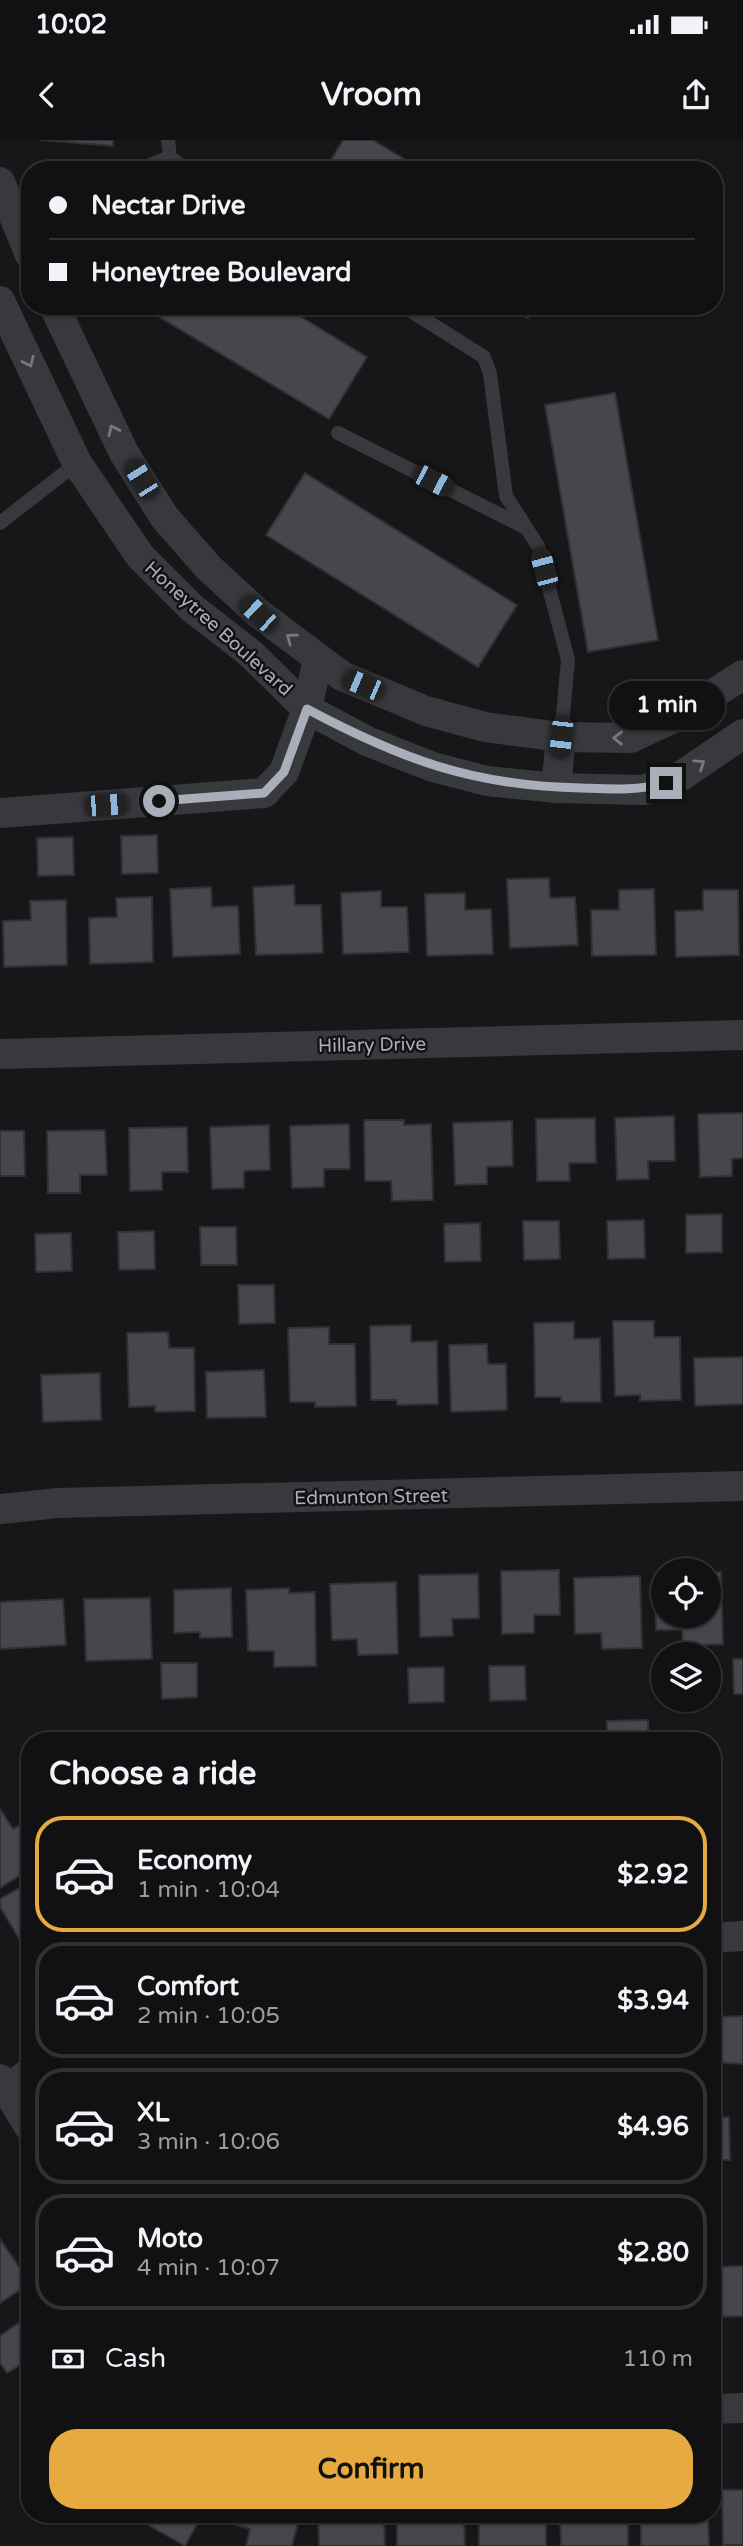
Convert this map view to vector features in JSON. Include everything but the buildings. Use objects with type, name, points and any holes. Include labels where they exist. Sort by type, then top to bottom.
[{"type":"street","points":[[1,189],[21,217]]},
{"type":"street","name":"Honeytree Boulevard","points":[[0,301],[78,463],[140,556],[192,608],[250,653],[307,709],[369,742],[433,767],[486,781],[556,788],[643,790],[681,776],[743,734]]},
{"type":"street","name":"Honeytree Boulevard","points":[[58,315],[124,453],[165,518],[209,568],[258,614],[342,676],[426,711],[485,727],[561,737],[631,738],[680,715],[743,675]]},
{"type":"street","points":[[102,500],[141,479]]},
{"type":"street","points":[[0,813],[264,793],[284,772],[307,709],[318,659]]},
{"type":"street","points":[[556,788],[561,737]]},
{"type":"street","name":"Hillary Drive","points":[[0,1054],[743,1035]]},
{"type":"street","name":"Edmunton Street","points":[[0,1509],[58,1503],[743,1486]]},
{"type":"street","points":[[721,1937],[743,1936]]},
{"type":"street","points":[[12,2081],[21,2104]]},
{"type":"street","points":[[721,2409],[743,2408]]},
{"type":"lane","points":[[168,140],[170,157],[175,161]]},
{"type":"lane","points":[[160,161],[170,157]]},
{"type":"lane","points":[[417,315],[484,357],[490,374],[506,496],[538,546],[568,660],[561,737]]},
{"type":"lane","points":[[338,433],[527,529]]},
{"type":"lane","points":[[0,523],[78,463]]},
{"type":"route","points":[[159,801],[264,793],[284,772],[307,709],[369,742],[433,767],[486,781],[556,788],[643,790],[666,783]]}]
